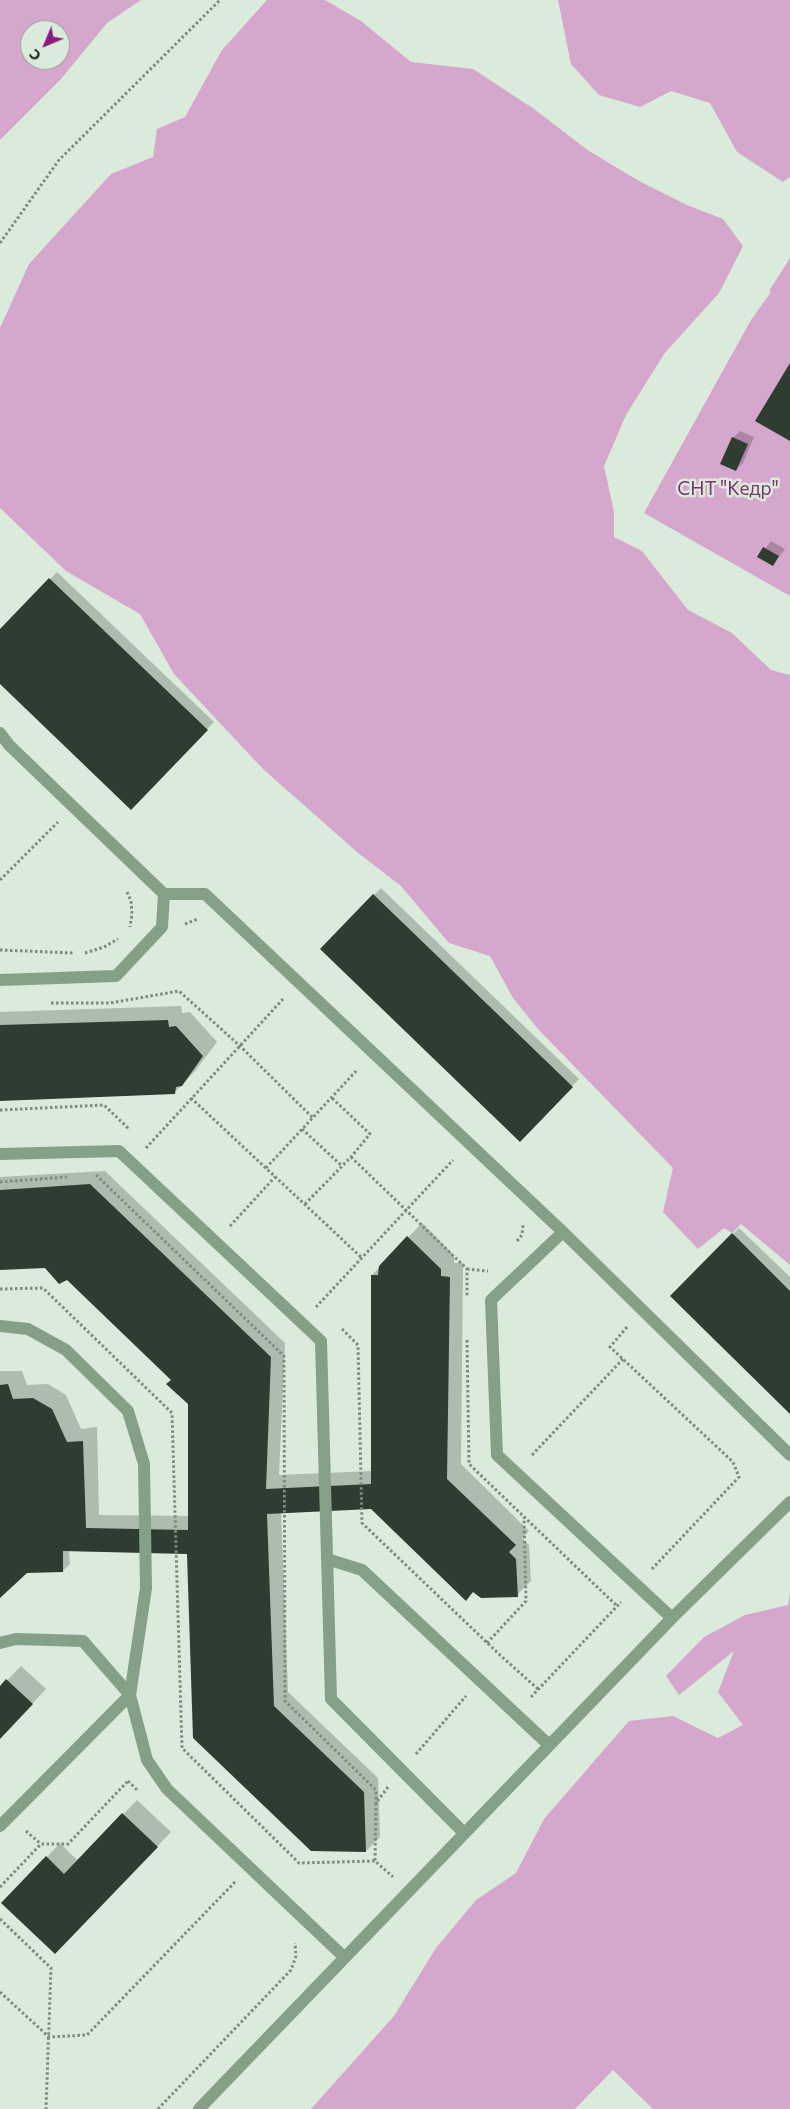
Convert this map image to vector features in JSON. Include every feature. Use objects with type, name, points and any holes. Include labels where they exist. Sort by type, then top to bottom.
[{"type":"lane","points":[[0,733],[9,745],[164,894],[205,894],[563,1232],[790,1455]]},
{"type":"lane","points":[[0,980],[116,976],[162,927],[164,894]]},
{"type":"lane","points":[[0,1154],[120,1151],[321,1341],[331,1699],[464,1832]]},
{"type":"lane","points":[[563,1232],[491,1300],[497,1456],[672,1618]]},
{"type":"lane","points":[[0,1326],[28,1329],[66,1350],[128,1411],[144,1464],[146,1588],[130,1695],[148,1760],[167,1789],[344,1957]]},
{"type":"lane","points":[[199,2109],[672,1618],[790,1502]]},
{"type":"lane","points":[[327,1559],[362,1570],[549,1745]]},
{"type":"lane","points":[[0,1644],[16,1639],[83,1641],[130,1695]]},
{"type":"lane","points":[[0,1826],[130,1695]]},
{"type":"path","points":[[0,243],[59,160],[220,0]]},
{"type":"path","points":[[0,880],[73,807]]},
{"type":"path","points":[[0,950],[86,953],[104,947],[130,927],[131,901],[126,888]]},
{"type":"path","points":[[50,1003],[110,1003],[179,990],[240,1046],[313,1118]]},
{"type":"path","points":[[132,1162],[285,998]]},
{"type":"path","points":[[266,1168],[359,1069]]},
{"type":"path","points":[[191,1098],[362,1258]]},
{"type":"path","points":[[305,1204],[370,1134],[332,1098]]},
{"type":"path","points":[[302,1129],[342,1166]]},
{"type":"path","points":[[302,1322],[469,1143]]},
{"type":"path","points":[[88,1176],[97,1175],[284,1356],[285,1701],[376,1790],[376,1803]]},
{"type":"path","points":[[0,1182],[68,1177]]},
{"type":"path","points":[[216,1241],[276,1177]]},
{"type":"path","points":[[516,1242],[522,1235],[523,1220]]},
{"type":"path","points":[[467,1269],[488,1271],[495,1264]]},
{"type":"path","points":[[0,1289],[43,1288],[172,1412],[182,1748],[299,1863],[375,1861]]},
{"type":"path","points":[[517,1715],[538,1689],[739,1477],[733,1462],[610,1347],[628,1325]]},
{"type":"path","points":[[532,1455],[623,1359]]},
{"type":"path","points":[[527,1450],[539,1462]]},
{"type":"path","points":[[487,1643],[526,1601],[524,1517]]},
{"type":"path","points":[[648,1563],[656,1565]]},
{"type":"path","points":[[0,1887],[41,1844],[68,1844],[148,1760]]},
{"type":"path","points":[[128,1781],[142,1794]]},
{"type":"path","points":[[0,1992],[49,2037],[87,2035],[249,1867]]},
{"type":"path","points":[[234,1882],[240,1889]]},
{"type":"path","points":[[0,1918],[51,1968],[46,2109]]},
{"type":"path","points":[[158,2109],[291,1970],[296,1956],[295,1944],[291,1938]]},
{"type":"green space","points":[[0,0],[141,0],[107,23],[70,68],[70,20],[20,20],[20,70],[68,70],[0,140]]},
{"type":"green space","points":[[267,0],[325,0],[361,21],[411,62],[473,69],[534,109],[589,151],[639,181],[687,205],[723,219],[743,246],[719,293],[664,354],[626,415],[604,466],[614,512],[614,537],[642,551],[688,610],[732,633],[771,670],[790,675],[790,1265],[741,1224],[732,1233],[724,1228],[698,1249],[663,1212],[673,1168],[538,1029],[513,998],[490,956],[449,943],[401,886],[357,852],[263,769],[174,674],[140,614],[66,571],[0,508],[0,328],[29,264],[111,174],[153,157],[157,129],[185,117],[222,50]]},
{"type":"green space","points":[[558,0],[790,0],[790,177],[783,182],[737,152],[710,103],[671,91],[640,107],[599,95],[571,64]]},
{"type":"green space","name":"СНТ \"Кедр\"","points":[[790,258],[790,596],[644,513],[751,320],[771,292],[769,291]]},
{"type":"green space","points":[[790,1593],[790,2109],[653,2109],[613,2070],[575,2109],[311,2109],[394,2016],[436,1948],[476,1900],[516,1873],[544,1819],[629,1721],[673,1716],[718,1738],[743,1725],[718,1692],[734,1651],[679,1695],[666,1676],[704,1637],[745,1615],[788,1605]]},
{"type":"building","points":[[790,363],[790,441],[755,421]]},
{"type":"building","points":[[732,437],[748,444],[736,471],[720,464]]},
{"type":"building","points":[[763,547],[779,556],[773,566],[757,557]]},
{"type":"building","points":[[49,578],[208,730],[131,810],[0,684],[0,629]]},
{"type":"building","points":[[373,894],[573,1087],[520,1142],[320,949]]},
{"type":"building","points":[[168,1020],[169,1027],[176,1026],[203,1056],[182,1086],[176,1087],[175,1094],[0,1101],[0,1025]]},
{"type":"building","points":[[90,1184],[271,1357],[266,1489],[371,1484],[371,1275],[378,1275],[379,1266],[407,1236],[441,1269],[441,1276],[450,1277],[447,1479],[516,1545],[509,1552],[516,1559],[518,1597],[481,1598],[473,1592],[466,1601],[371,1509],[267,1514],[274,1706],[364,1792],[366,1852],[311,1851],[193,1738],[187,1554],[63,1551],[63,1572],[27,1573],[0,1598],[0,1385],[8,1384],[13,1399],[33,1398],[52,1409],[67,1442],[83,1441],[86,1528],[188,1530],[188,1404],[166,1384],[171,1380],[67,1280],[59,1284],[45,1268],[0,1270],[0,1190]]},
{"type":"building","points":[[732,1233],[790,1291],[790,1414],[670,1296]]},
{"type":"building","points":[[6,1679],[33,1704],[0,1739],[0,1686]]},
{"type":"building","points":[[122,1813],[158,1847],[55,1954],[1,1903],[46,1856],[64,1874]]}]
